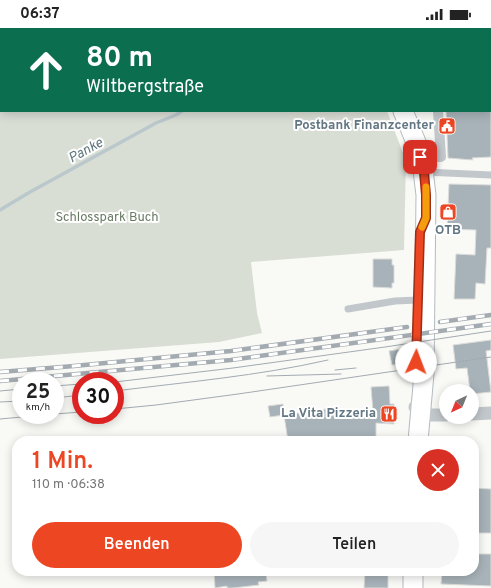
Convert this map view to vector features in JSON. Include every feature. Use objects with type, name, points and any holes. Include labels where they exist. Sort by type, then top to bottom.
[{"type":"main road","points":[[403,112],[418,147],[426,195],[424,374],[419,436]]},
{"type":"main road","points":[[413,576],[413,588]]},
{"type":"street","points":[[422,164],[441,157],[438,112]]},
{"type":"street","points":[[426,218],[420,232],[415,406],[421,415],[439,414]]},
{"type":"street","points":[[479,414],[491,413]]},
{"type":"lane","points":[[422,164],[491,175]]},
{"type":"lane","points":[[348,309],[395,301],[418,300]]},
{"type":"green space","name":"Schlosspark Buch","points":[[0,112],[387,112],[406,161],[404,250],[251,262],[257,313],[262,333],[219,342],[0,359]]},
{"type":"building","points":[[446,112],[491,112],[491,157],[472,158],[473,160],[448,158]]},
{"type":"building","points":[[449,184],[491,185],[491,248],[487,248],[485,284],[476,283],[475,299],[454,299],[456,254],[475,255],[476,230],[447,229]]},
{"type":"building","points":[[373,259],[392,259],[392,265],[394,265],[394,283],[392,283],[392,288],[373,287]]},
{"type":"building","points":[[491,340],[491,350],[486,351],[491,392],[479,393],[479,384],[469,384],[467,368],[456,369],[453,345]]},
{"type":"building","points":[[401,349],[404,364],[392,365],[389,351]]},
{"type":"building","points":[[389,386],[390,404],[394,404],[394,424],[376,423],[376,436],[287,436],[284,415],[326,409],[327,414],[337,413],[337,417],[373,412],[371,387]]},
{"type":"building","points":[[283,404],[284,415],[270,417],[268,406]]},
{"type":"building","points":[[479,488],[491,489],[491,533],[479,533]]},
{"type":"building","points":[[479,554],[491,554],[491,586],[441,584],[442,576],[479,576]]},
{"type":"building","points":[[214,576],[266,576],[267,581],[258,582],[259,585],[233,588],[227,588],[227,586],[215,588]]},
{"type":"building","points":[[365,576],[388,576],[388,588],[364,588]]},
{"type":"waterway","name":"Panke","points":[[0,210],[156,123],[180,112]]},
{"type":"tram line","points":[[124,381],[233,368],[491,331]]},
{"type":"tram line","points":[[124,408],[238,394],[491,357]]},
{"type":"tram line","points":[[124,390],[249,374],[302,366],[328,360]]},
{"type":"tram line","points":[[335,370],[356,368]]},
{"type":"tram line","points":[[267,376],[341,374]]},
{"type":"tram line","points":[[64,385],[72,385]]},
{"type":"tram line","points":[[0,391],[12,390]]},
{"type":"tram line","points":[[64,397],[72,396]]},
{"type":"tram line","points":[[0,402],[12,401]]},
{"type":"tram line","points":[[64,413],[72,413]]},
{"type":"tram line","points":[[0,419],[12,418]]},
{"type":"railway","points":[[440,322],[491,315]]},
{"type":"railway","points":[[0,381],[231,360],[491,324]]},
{"type":"railway","points":[[0,372],[231,351],[407,327]]},
{"type":"slow traffic","points":[[422,227],[426,218],[426,187]]},
{"type":"place","name":"Postbank Finanzcenter","points":[[447,126]]},
{"type":"place","name":"OTB","points":[[448,212]]},
{"type":"place","name":"La Vita Pizzeria","points":[[389,414]]},
{"type":"route","points":[[416,362],[420,232],[426,218],[424,172],[420,157]]}]
